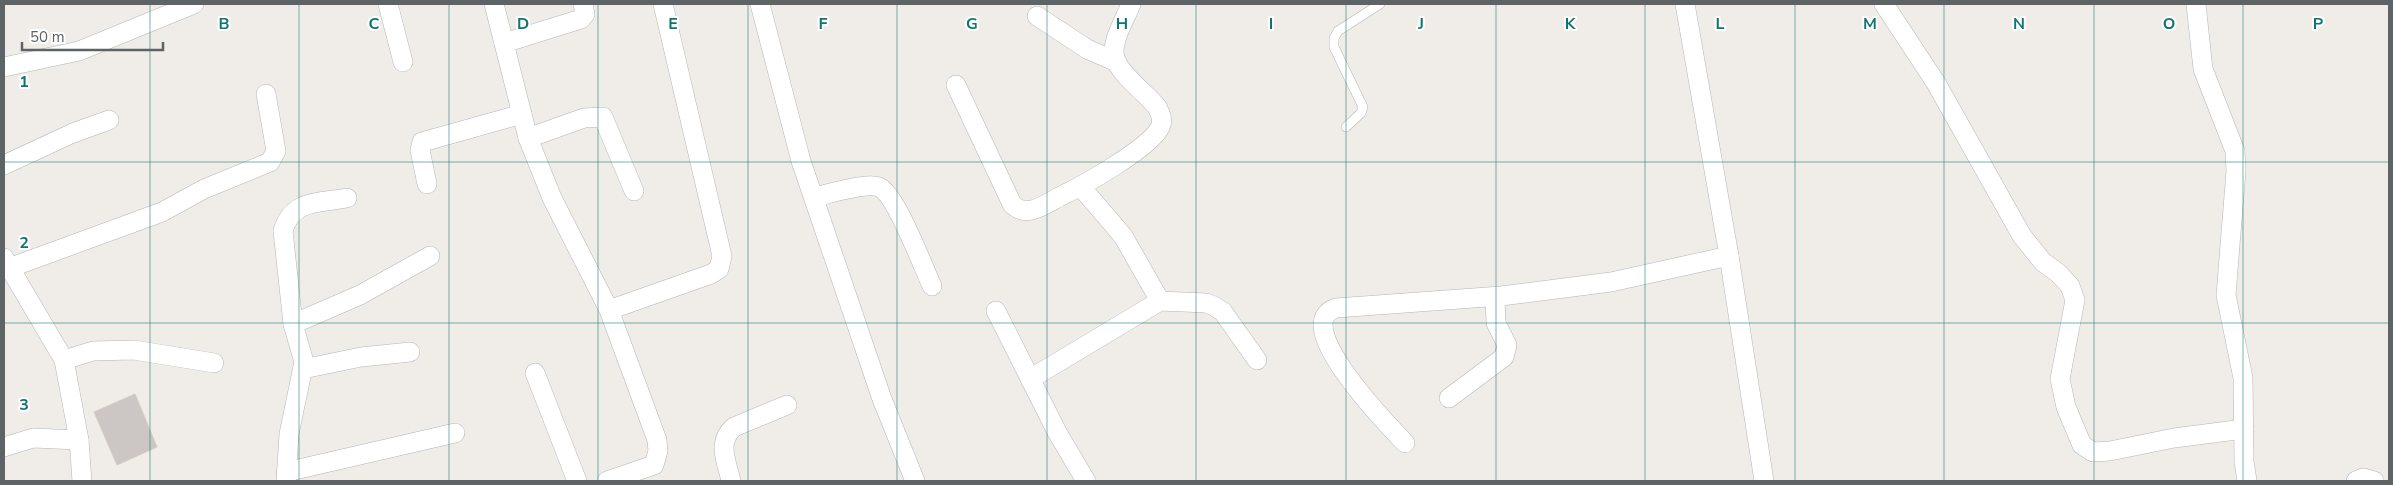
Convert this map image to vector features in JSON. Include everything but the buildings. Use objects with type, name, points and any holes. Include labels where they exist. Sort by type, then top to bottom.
[{"type":"street","points":[[4,67],[79,51],[194,4]]},
{"type":"street","points":[[388,4],[403,62]]},
{"type":"street","points":[[494,4],[528,138],[552,198],[609,310],[657,440],[658,451],[654,465],[607,481]]},
{"type":"street","points":[[504,43],[581,19],[585,14],[584,4]]},
{"type":"street","points":[[609,310],[711,274],[721,264],[722,256],[663,4]]},
{"type":"street","points":[[760,4],[801,161],[882,399],[915,481]]},
{"type":"street","points":[[1117,62],[1115,47],[1131,4]]},
{"type":"street","points":[[1685,4],[1729,256],[1764,481]]},
{"type":"street","points":[[1884,4],[1936,83],[2022,236],[2043,262],[2058,273],[2070,286],[2075,300],[2060,379],[2066,407],[2082,445],[2093,452],[2110,451],[2174,438],[2244,429]]},
{"type":"street","points":[[2196,4],[2204,69],[2235,150],[2236,171],[2226,295],[2243,378],[2247,481]]},
{"type":"street","points":[[956,85],[1012,204],[1017,209],[1031,211],[1080,187],[1150,141],[1161,126],[1162,118],[1157,108],[1117,62],[1087,49],[1037,16]]},
{"type":"street","points":[[82,481],[79,440],[64,360],[6,263],[162,212],[204,189],[270,162],[276,151],[266,94]]},
{"type":"street","points":[[427,184],[420,150],[422,142],[522,114]]},
{"type":"street","points":[[528,138],[584,118],[603,117],[634,191]]},
{"type":"street","points":[[4,165],[109,120]]},
{"type":"street","points":[[814,197],[866,186],[878,186],[895,204],[932,286]]},
{"type":"street","points":[[1080,187],[1123,236],[1160,301]]},
{"type":"street","points":[[347,198],[303,205],[287,219],[284,231],[293,324],[302,354],[303,368],[289,434],[286,476],[455,433]]},
{"type":"street","points":[[293,324],[360,295],[430,256]]},
{"type":"street","points":[[1405,443],[1351,383],[1324,334],[1322,321],[1324,315],[1336,308],[1494,297],[1611,282],[1729,256]]},
{"type":"street","points":[[1449,398],[1504,357],[1507,345],[1496,323],[1494,297]]},
{"type":"street","points":[[1030,379],[1160,301],[1206,303],[1214,306],[1223,312],[1258,360]]},
{"type":"street","points":[[996,311],[1057,432],[1086,481]]},
{"type":"street","points":[[64,360],[93,351],[134,350],[214,363]]},
{"type":"street","points":[[303,368],[361,357],[410,352]]},
{"type":"street","points":[[535,373],[577,481]]},
{"type":"street","points":[[731,481],[723,446],[727,433],[734,428],[787,405]]},
{"type":"street","points":[[4,447],[33,438],[79,440]]},
{"type":"street","points":[[2356,481],[2363,478],[2374,481]]},
{"type":"lane","points":[[1346,127],[1361,113],[1362,107],[1334,47],[1334,38],[1338,31],[1380,4]]}]
